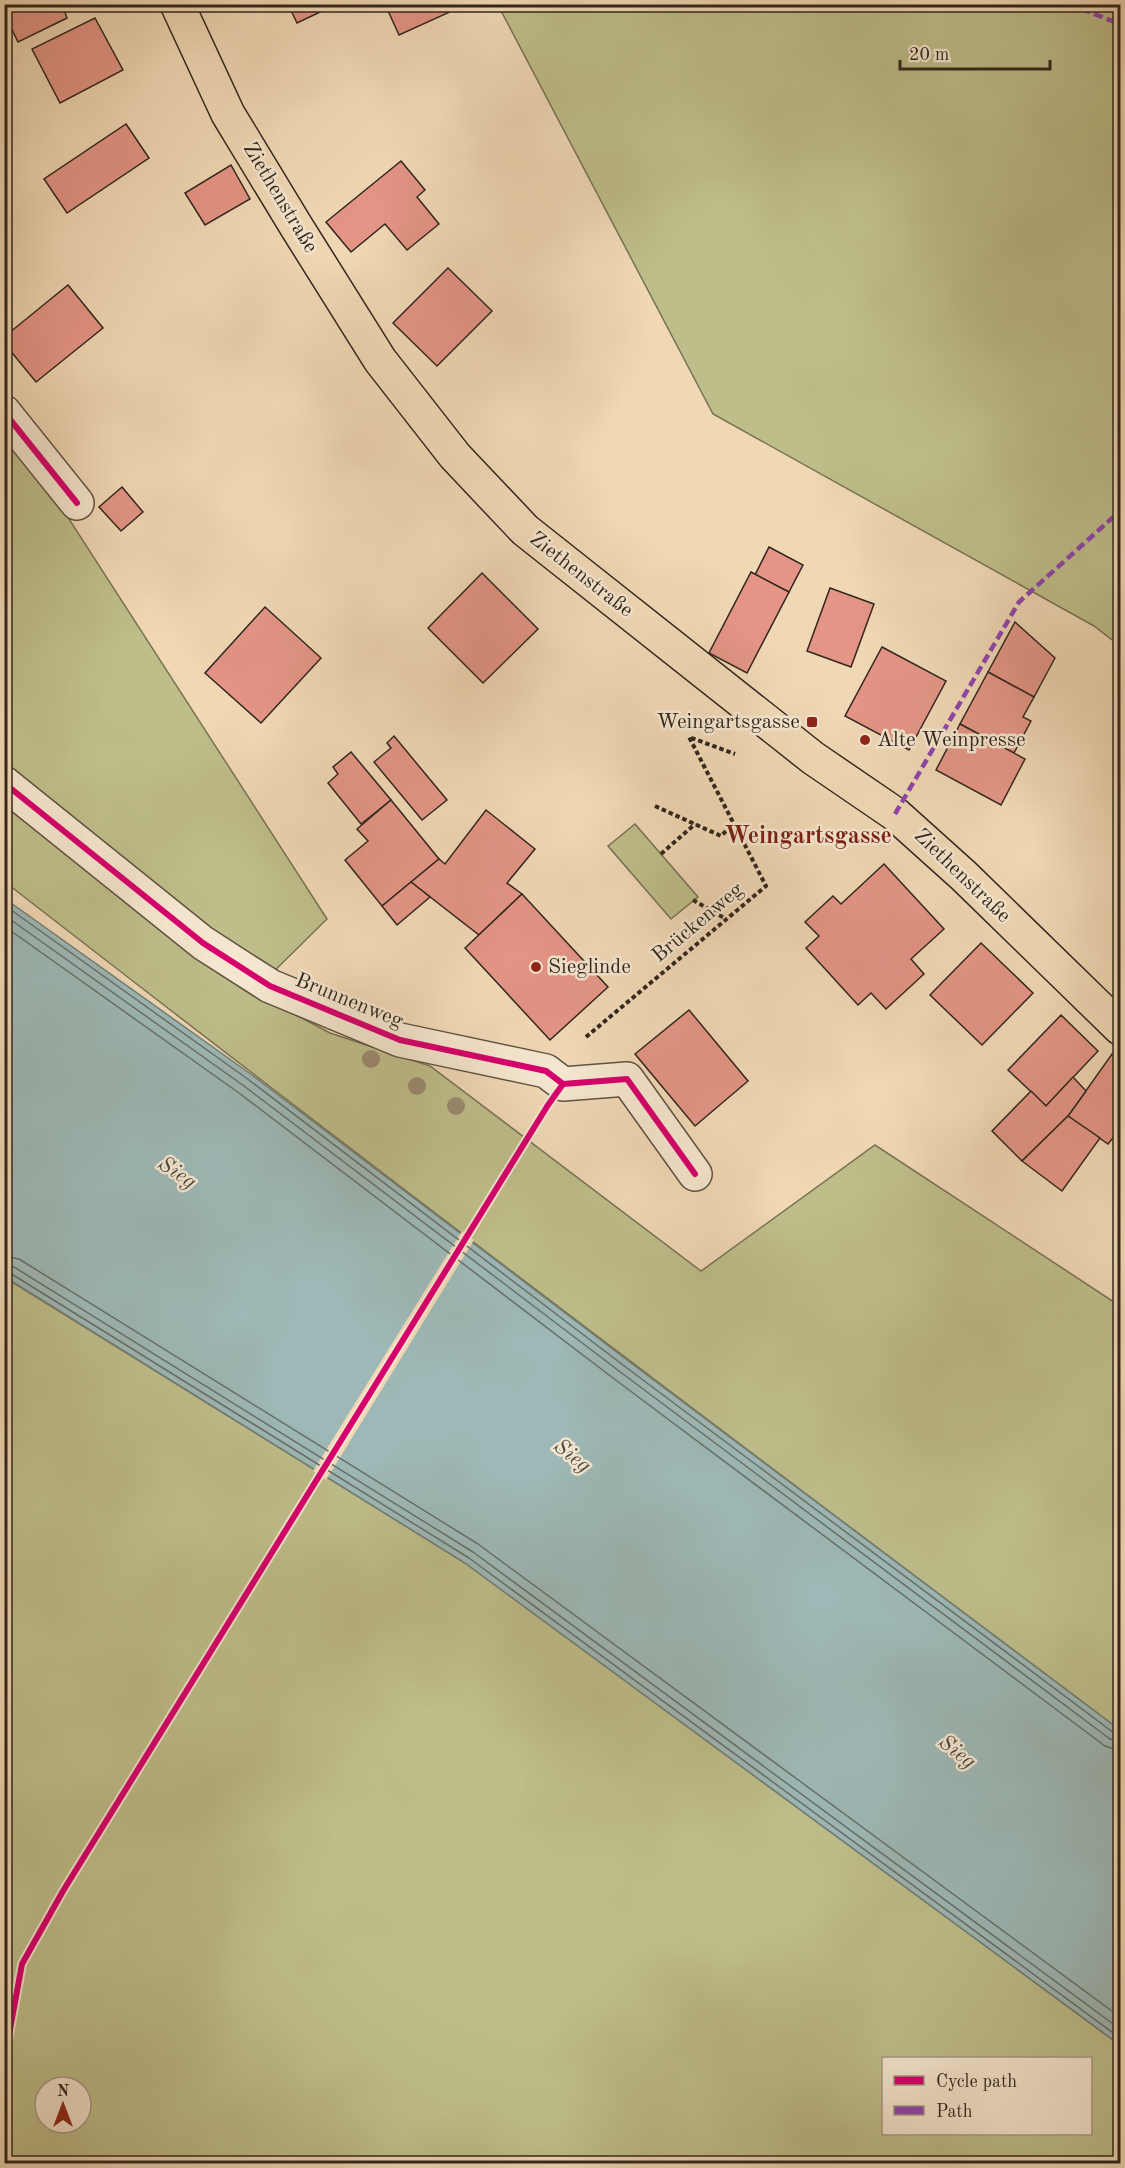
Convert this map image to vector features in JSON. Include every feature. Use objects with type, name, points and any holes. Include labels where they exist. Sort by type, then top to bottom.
[{"type":"main road","name":"Ziethenstraße","points":[[177,4],[228,114],[296,226],[380,360],[455,456],[525,530],[807,754],[895,814],[964,876],[1120,1028]]},
{"type":"street","points":[[4,412],[77,503]]},
{"type":"street","name":"Brunnenweg","points":[[4,783],[203,943],[270,986],[400,1040],[546,1071],[563,1084],[627,1079],[695,1174]]},
{"type":"path","points":[[655,806],[721,836],[734,824]]},
{"type":"path","points":[[661,854],[695,824]]},
{"type":"path","points":[[693,900],[726,920]]},
{"type":"green space","points":[[498,5],[1120,5],[1120,646],[1094,626],[713,414]]},
{"type":"green space","points":[[4,428],[29,457],[327,919],[253,992],[330,1033],[430,1066],[701,1271],[875,1145],[1120,1306],[1120,1730],[422,1203],[5,882]]},
{"type":"green space","points":[[635,824],[698,897],[671,919],[608,846]]},
{"type":"green space","points":[[4,1277],[465,1563],[1120,2045],[1120,2163],[5,2163]]},
{"type":"water","name":"Sieg","points":[[4,898],[252,1075],[1120,1730],[1120,2045],[465,1563],[5,1277]]},
{"type":"pier","points":[[462,1231],[474,1240],[326,1480],[313,1471]]},
{"type":"building","points":[[24,4],[62,4],[67,18],[18,42],[4,9]]},
{"type":"building","points":[[288,4],[337,4],[297,23]]},
{"type":"building","points":[[385,4],[462,4],[463,6],[399,35]]},
{"type":"building","points":[[95,18],[123,70],[60,103],[32,49]]},
{"type":"building","points":[[126,124],[149,158],[67,213],[44,179]]},
{"type":"building","points":[[401,161],[425,190],[417,197],[439,224],[407,250],[385,224],[351,252],[326,222]]},
{"type":"building","points":[[231,165],[250,199],[205,225],[185,193]]},
{"type":"building","points":[[448,268],[492,311],[437,366],[393,323]]},
{"type":"building","points":[[68,285],[103,328],[36,382],[4,343],[4,337]]},
{"type":"building","points":[[122,487],[143,512],[121,531],[99,507]]},
{"type":"building","points":[[769,547],[803,565],[789,592],[755,575]]},
{"type":"building","points":[[751,572],[789,592],[747,673],[709,653]]},
{"type":"building","points":[[482,573],[538,629],[483,683],[428,628]]},
{"type":"building","points":[[830,588],[874,604],[851,667],[807,651]]},
{"type":"building","points":[[265,607],[321,658],[261,723],[205,673]]},
{"type":"building","points":[[1015,622],[1055,658],[1034,697],[988,672]]},
{"type":"building","points":[[882,647],[946,681],[909,750],[845,716]]},
{"type":"building","points":[[988,672],[1034,697],[1023,717],[1031,721],[1014,753],[960,724]]},
{"type":"building","points":[[960,724],[1025,759],[1001,805],[936,770]]},
{"type":"building","points":[[394,736],[447,800],[422,820],[374,762],[391,748],[387,743]]},
{"type":"building","points":[[351,752],[391,800],[361,824],[328,783],[338,774],[333,767]]},
{"type":"building","points":[[391,800],[439,859],[382,906],[345,860],[368,841],[357,829]]},
{"type":"building","points":[[486,810],[535,849],[507,883],[522,894],[479,935],[411,882],[439,859],[445,864]]},
{"type":"building","points":[[884,864],[944,929],[911,959],[924,974],[886,1009],[871,993],[858,1005],[806,948],[819,936],[805,922],[833,896],[841,904]]},
{"type":"building","points":[[411,882],[430,897],[397,925],[382,906]]},
{"type":"building","name":"Sieglinde","points":[[522,894],[608,987],[550,1040],[465,948]]},
{"type":"building","points":[[981,943],[1033,993],[982,1045],[930,995]]},
{"type":"building","points":[[689,1010],[748,1081],[695,1126],[635,1054]]},
{"type":"building","points":[[1061,1015],[1098,1051],[1046,1106],[1008,1070]]},
{"type":"building","points":[[1112,1054],[1120,1060],[1120,1137],[1116,1134],[1108,1144],[1068,1116]]},
{"type":"building","points":[[1073,1077],[1086,1091],[1068,1116],[1022,1161],[992,1131],[1031,1091],[1046,1106]]},
{"type":"building","points":[[1068,1116],[1100,1138],[1062,1191],[1022,1161]]},
{"type":"marked path","points":[[1069,4],[1120,24]]},
{"type":"marked path","points":[[895,814],[1019,602],[1120,511]]},
{"type":"cycle path","points":[[4,412],[77,503]]},
{"type":"cycle path","points":[[4,783],[203,943],[270,986],[400,1040],[546,1071],[563,1084],[627,1079],[695,1174]]},
{"type":"cycle path","points":[[4,2062],[22,1964],[63,1891],[563,1084]]},
{"type":"place","name":"Weingartsgasse","points":[[812,722]]},
{"type":"place","name":"Alte Weinpresse","points":[[865,740]]},
{"type":"place","name":"Sieglinde","points":[[536,967]]},
{"type":"district","name":"Weingartsgasse","points":[[808,837]]}]
